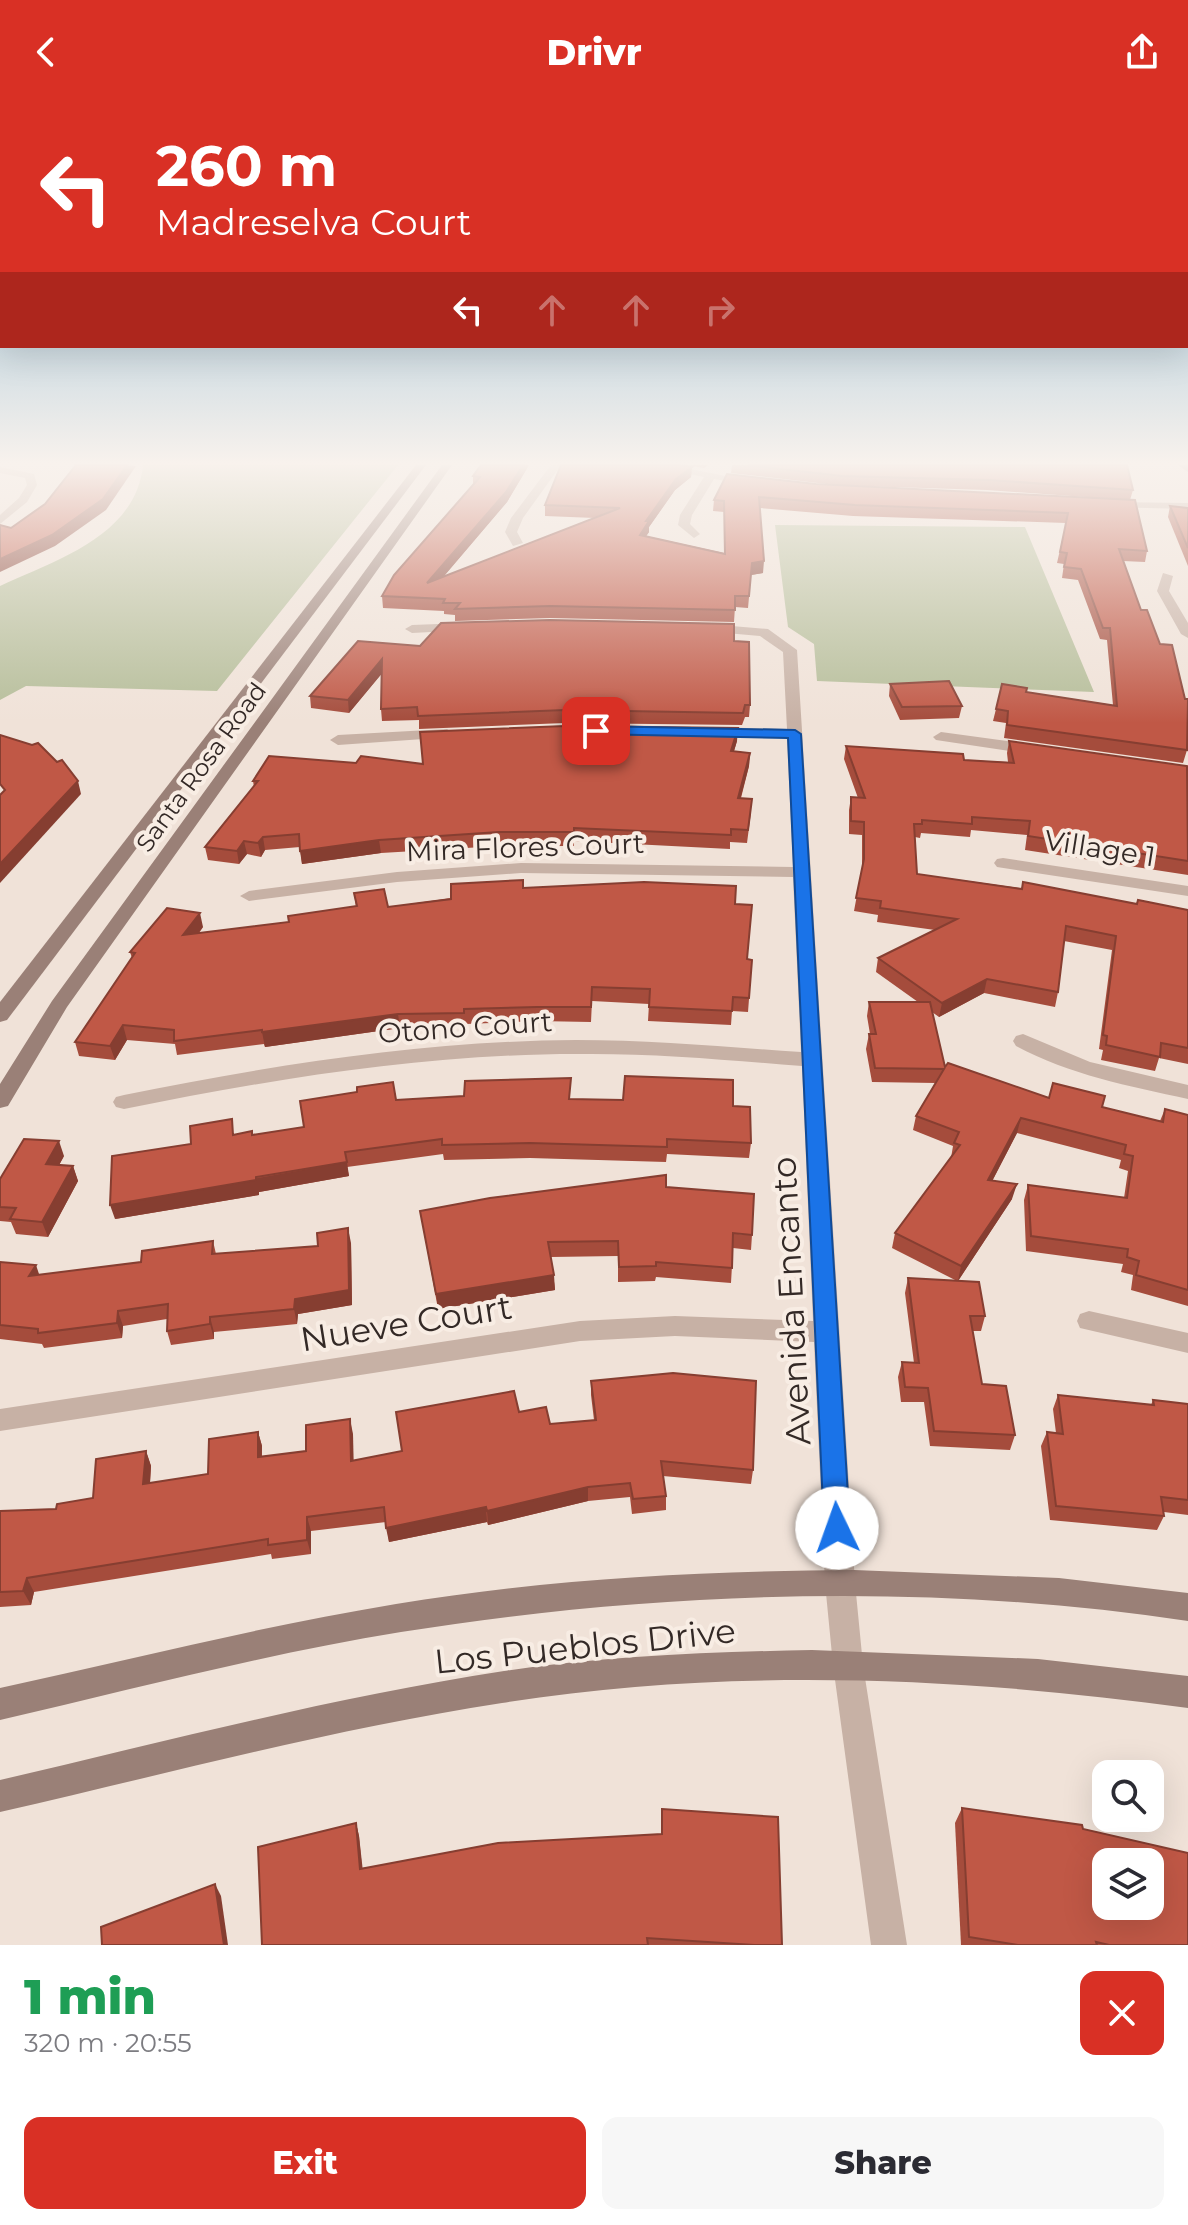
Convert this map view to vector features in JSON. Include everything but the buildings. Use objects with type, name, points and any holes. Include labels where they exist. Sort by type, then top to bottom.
[{"type":"main road","name":"Santa Rosa Road","points":[[0,1016],[355,551]]},
{"type":"main road","name":"Santa Rosa Road","points":[[0,1101],[59,1005],[385,551]]},
{"type":"main road","name":"Los Pueblos Drive","points":[[0,1704],[324,1631],[529,1599],[649,1588],[840,1583],[1046,1590],[1188,1607]]},
{"type":"main road","name":"Los Pueblos Drive","points":[[0,1796],[306,1726],[492,1688],[691,1667],[848,1665],[1126,1682],[1188,1692]]},
{"type":"street","points":[[1167,576],[1163,591],[1188,634]]},
{"type":"street","points":[[412,629],[487,626]]},
{"type":"street","name":"Avenida Encanto","points":[[687,628],[763,632],[790,650],[840,1583],[848,1665],[889,1945]]},
{"type":"street","points":[[688,732],[795,734]]},
{"type":"street","points":[[338,740],[461,733]]},
{"type":"street","points":[[941,737],[1049,752]]},
{"type":"street","name":"Village 1","points":[[1003,863],[1188,891]]},
{"type":"street","name":"Mira Flores Court","points":[[249,896],[397,877],[521,868],[803,872]]},
{"type":"street","points":[[1023,1041],[1062,1060],[1092,1070],[1188,1092]]},
{"type":"street","name":"Otono Court","points":[[124,1102],[239,1080],[393,1058],[464,1053],[575,1047],[676,1049],[813,1060]]},
{"type":"street","points":[[1089,1321],[1188,1343]]},
{"type":"street","name":"Nueve Court","points":[[0,1420],[580,1331],[675,1326],[825,1332]]},
{"type":"green space","points":[[75,551],[329,551],[217,691],[26,686],[0,700],[0,586]]},
{"type":"green space","points":[[778,551],[1035,551],[1094,692],[817,681],[814,644],[788,627]]},
{"type":"route","points":[[596,731],[795,734],[837,1528]]}]
